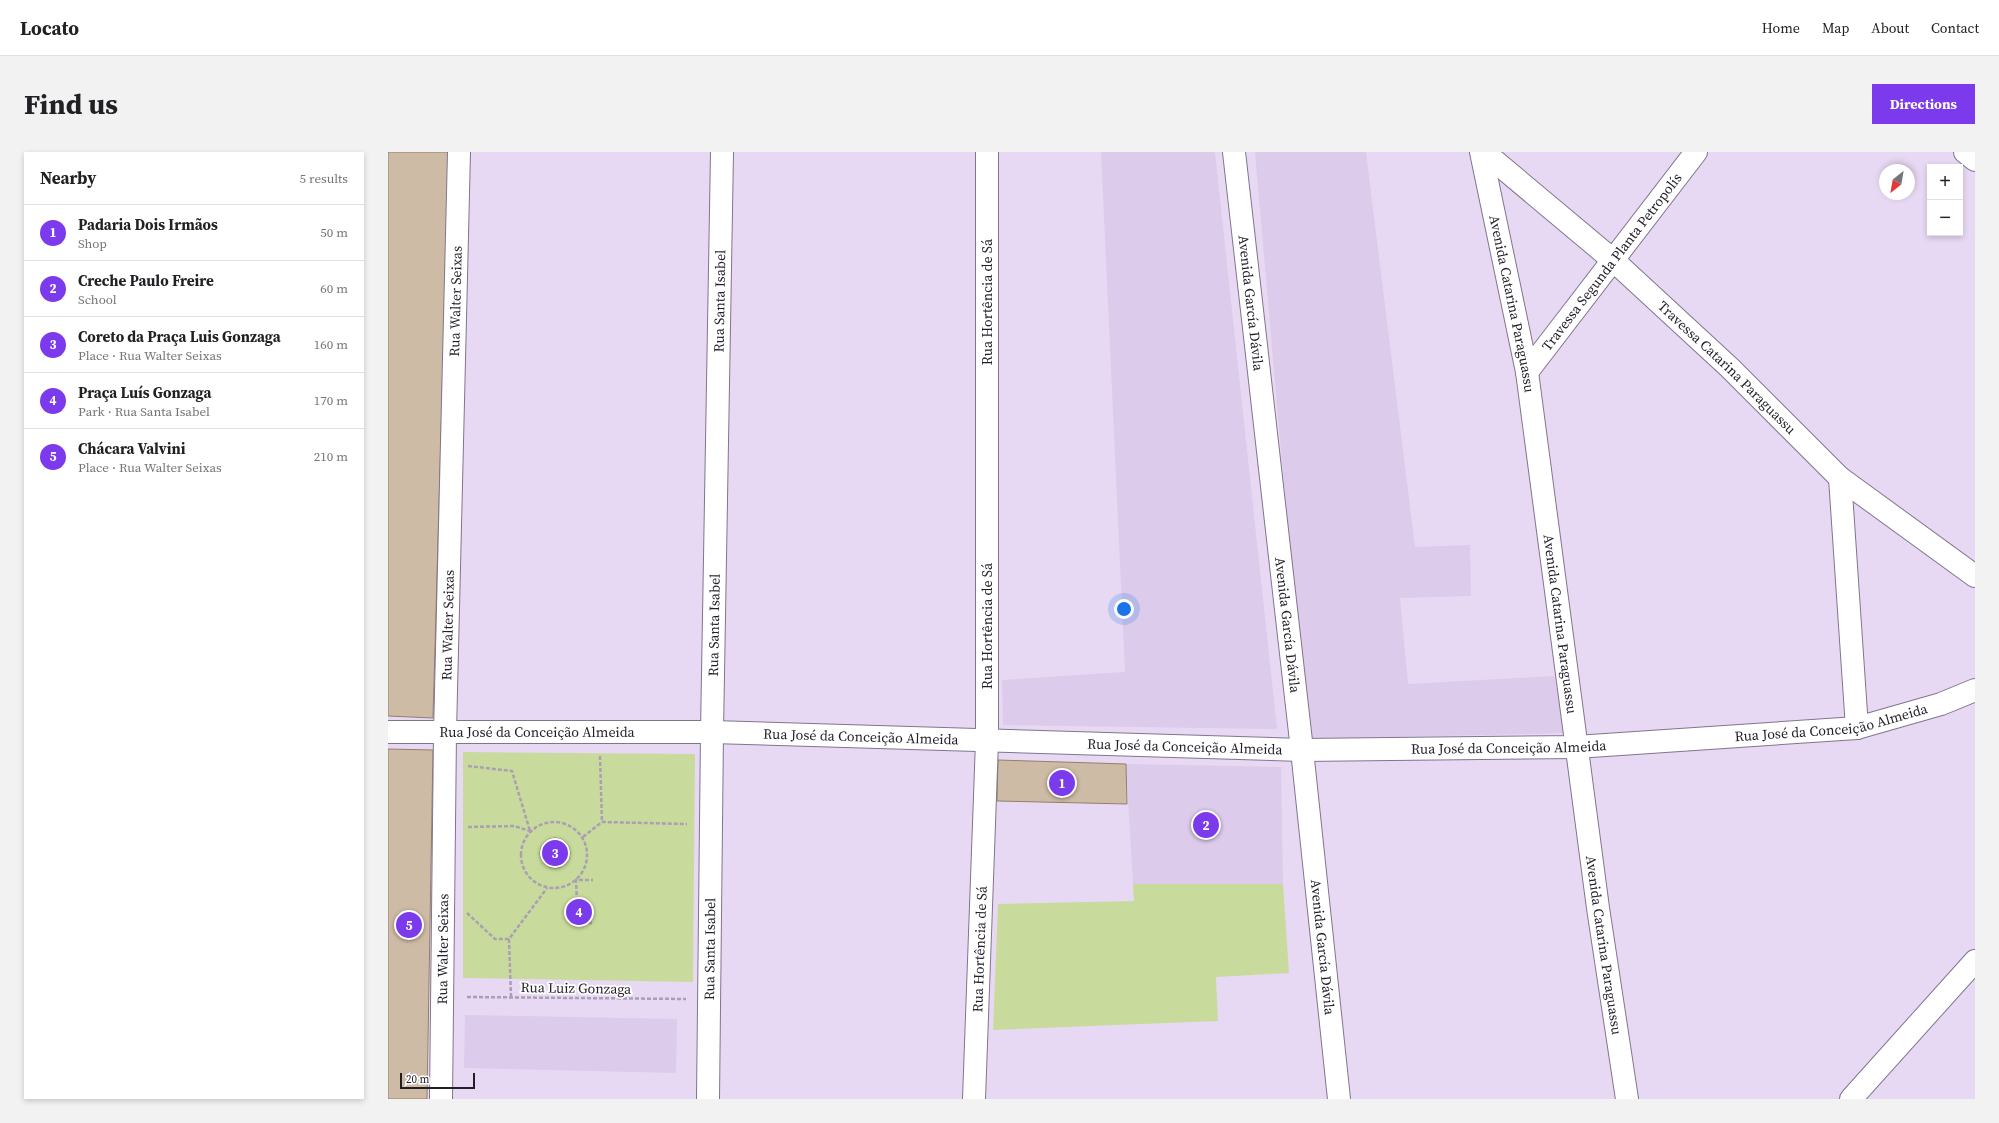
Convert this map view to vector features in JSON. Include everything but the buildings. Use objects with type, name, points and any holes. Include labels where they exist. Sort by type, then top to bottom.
[{"type":"street","name":"Rua Walter Seixas","points":[[441,1099],[445,733],[459,152]]},
{"type":"street","name":"Rua Santa Isabel","points":[[708,1099],[712,732],[722,152]]},
{"type":"street","name":"Rua Hortência de Sá","points":[[974,1099],[987,741],[987,152]]},
{"type":"street","name":"Avenida García Dávila","points":[[1234,152],[1302,750],[1339,1099]]},
{"type":"street","name":"Avenida Catarina Paraguassu","points":[[1481,152],[1527,372],[1598,908],[1627,1099]]},
{"type":"street","name":"Travessa Catarina Paraguassu","points":[[1484,152],[1614,261],[1730,368],[1840,478],[1975,576]]},
{"type":"street","name":"Travessa Segunda Planta Petropolís","points":[[1527,372],[1614,261],[1696,152]]},
{"type":"street","points":[[1965,152],[1975,160]]},
{"type":"street","points":[[1840,478],[1857,728]]},
{"type":"street","name":"Rua José da Conceição Almeida","points":[[388,732],[712,732],[1302,750],[1576,747],[1857,728],[1941,704],[1975,690]]},
{"type":"street","points":[[1852,1099],[1975,961]]},
{"type":"path","points":[[600,732],[602,822]]},
{"type":"path","points":[[445,763],[512,771],[530,831]]},
{"type":"path","points":[[554,821],[565,823],[575,828],[583,837],[587,847],[588,858],[585,869],[576,880],[569,885],[558,888],[547,888],[537,884],[529,877],[523,868],[521,857],[522,846],[530,831],[543,823],[554,821]]},
{"type":"path","points":[[583,837],[602,822],[711,824]]},
{"type":"path","points":[[444,828],[514,826],[530,831]]},
{"type":"path","points":[[576,880],[593,880]]},
{"type":"path","points":[[576,880],[578,923],[592,923]]},
{"type":"path","points":[[511,997],[509,940],[547,888]]},
{"type":"path","points":[[444,891],[495,939],[509,940]]},
{"type":"path","name":"Rua Luiz Gonzaga","points":[[442,997],[709,999]]},
{"type":"shaded area","points":[[1101,152],[1215,152],[1277,729],[1003,725],[1002,680],[1125,672]]},
{"type":"shaded area","points":[[1255,152],[1366,152],[1415,547],[1470,545],[1471,596],[1400,598],[1408,684],[1554,676],[1566,733],[1306,739]]},
{"type":"shaded area","points":[[1126,764],[1281,767],[1283,884],[1133,884]]},
{"type":"shaded area","points":[[465,1015],[677,1019],[676,1073],[464,1068]]},
{"type":"green space","points":[[463,752],[695,754],[693,982],[463,978]]},
{"type":"green space","points":[[1133,884],[1283,884],[1289,973],[1216,977],[1218,1021],[993,1030],[998,904],[1134,901]]},
{"type":"place","name":"Padaria Dois Irmãos","points":[[1062,783]]},
{"type":"place","name":"Creche Paulo Freire","points":[[1206,825]]},
{"type":"place","name":"Coreto da Praça Luis Gonzaga","points":[[555,853]]},
{"type":"place","name":"Praça Luís Gonzaga","points":[[579,912]]},
{"type":"place","name":"Chácara Valvini","points":[[409,925]]}]
